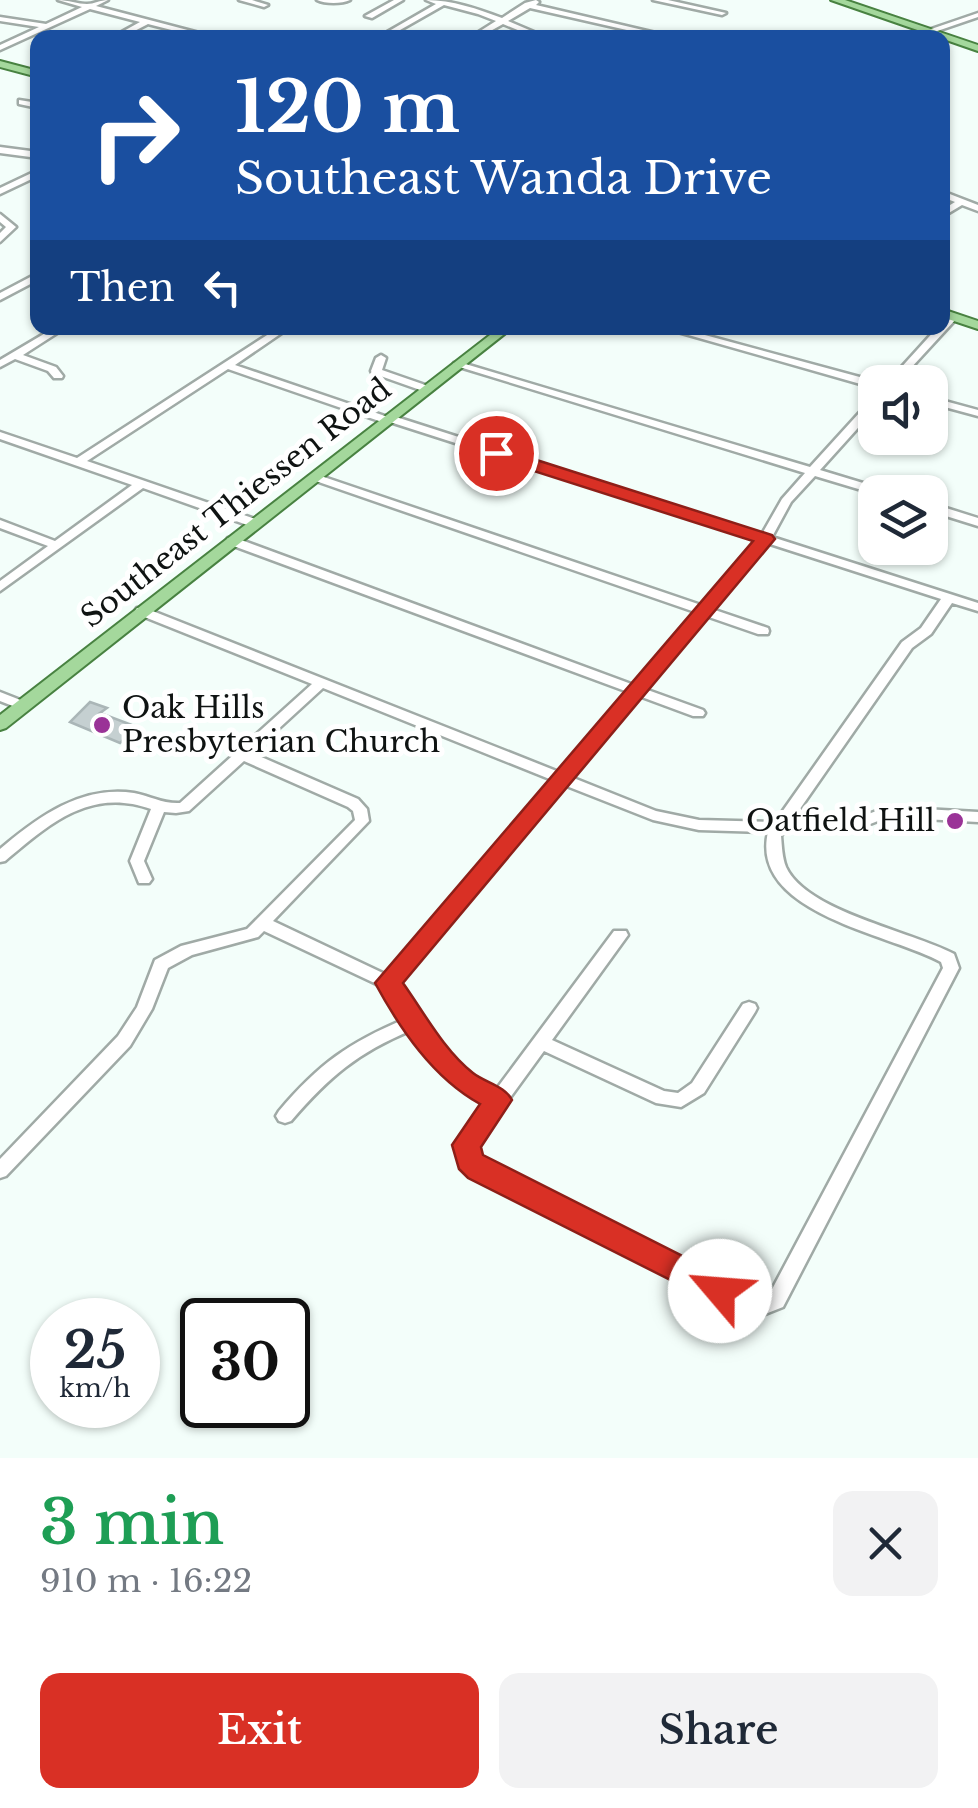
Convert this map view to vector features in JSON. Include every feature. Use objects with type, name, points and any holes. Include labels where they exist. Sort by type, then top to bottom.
[{"type":"main road","points":[[836,0],[930,30]]},
{"type":"main road","points":[[950,37],[978,46]]},
{"type":"main road","points":[[0,64],[30,72]]},
{"type":"main road","points":[[950,316],[978,325]]},
{"type":"main road","name":"Southeast Thiessen Road","points":[[0,724],[497,335]]},
{"type":"street","points":[[62,0],[175,30]]},
{"type":"street","points":[[38,30],[104,0]]},
{"type":"street","points":[[243,0],[264,5]]},
{"type":"street","points":[[320,0],[346,0]]},
{"type":"street","points":[[369,16],[399,0]]},
{"type":"street","points":[[430,0],[526,30]]},
{"type":"street","points":[[485,30],[540,0]]},
{"type":"street","points":[[657,0],[722,13]]},
{"type":"street","points":[[394,30],[443,3]]},
{"type":"street","points":[[528,5],[639,30]]},
{"type":"street","points":[[930,30],[978,15]]},
{"type":"street","points":[[0,19],[46,26]]},
{"type":"street","points":[[130,30],[146,22]]},
{"type":"street","points":[[0,48],[30,34]]},
{"type":"street","points":[[22,102],[30,104]]},
{"type":"street","points":[[0,150],[30,153]]},
{"type":"street","points":[[0,191],[30,176]]},
{"type":"street","points":[[950,197],[978,208]]},
{"type":"street","points":[[950,209],[961,202]]},
{"type":"street","points":[[0,217],[11,227],[0,238]]},
{"type":"street","points":[[0,297],[30,280]]},
{"type":"street","points":[[0,364],[48,335]]},
{"type":"street","points":[[79,462],[273,335]]},
{"type":"street","points":[[694,335],[858,380]]},
{"type":"street","points":[[907,365],[931,335]]},
{"type":"street","points":[[14,355],[52,369],[58,376]]},
{"type":"street","points":[[381,358],[376,371],[427,389]]},
{"type":"street","points":[[226,365],[978,606]]},
{"type":"street","points":[[458,365],[858,485]]},
{"type":"street","points":[[948,405],[978,414]]},
{"type":"street","points":[[388,983],[765,539],[786,501],[858,421]]},
{"type":"street","points":[[0,434],[254,522]]},
{"type":"street","points":[[314,477],[763,632]]},
{"type":"street","points":[[0,587],[141,484]]},
{"type":"street","points":[[948,513],[978,522]]},
{"type":"street","points":[[0,524],[55,546]]},
{"type":"street","points":[[232,540],[698,713]]},
{"type":"street","points":[[620,936],[466,1145],[470,1160],[478,1169],[755,1309],[764,1308],[776,1302],[952,968],[948,958],[935,951],[825,909],[801,895],[784,878],[775,861],[776,827],[907,645],[926,631],[948,598]]},
{"type":"street","points":[[140,611],[674,821],[726,828],[776,827]]},
{"type":"street","points":[[0,857],[44,819],[80,802],[127,797],[158,809],[184,807],[321,683]]},
{"type":"street","points":[[0,696],[23,706]]},
{"type":"street","points":[[0,1171],[124,1041],[144,1009],[161,964],[186,950],[237,940],[264,924],[363,816],[352,803],[243,755]]},
{"type":"street","points":[[144,880],[137,861],[158,809]]},
{"type":"street","points":[[860,823],[887,812],[978,817]]},
{"type":"street","points":[[264,924],[388,983],[454,1074],[498,1100]]},
{"type":"street","points":[[541,1042],[662,1098],[681,1100],[698,1088],[749,1008]]},
{"type":"street","points":[[285,1116],[320,1073],[349,1052],[415,1022]]},
{"type":"building","name":"Oak Hills Presbyterian Church","points":[[90,702],[107,708],[100,713],[137,727],[120,743],[70,722]]},
{"type":"place","name":"Oak Hills Presbyterian Church","points":[[102,725]]},
{"type":"place","name":"Oatfield Hill","points":[[955,821]]},
{"type":"route","points":[[496,453],[765,539],[388,983],[445,1065],[466,1083],[498,1100],[466,1145],[466,1153],[478,1169],[720,1291]]}]
